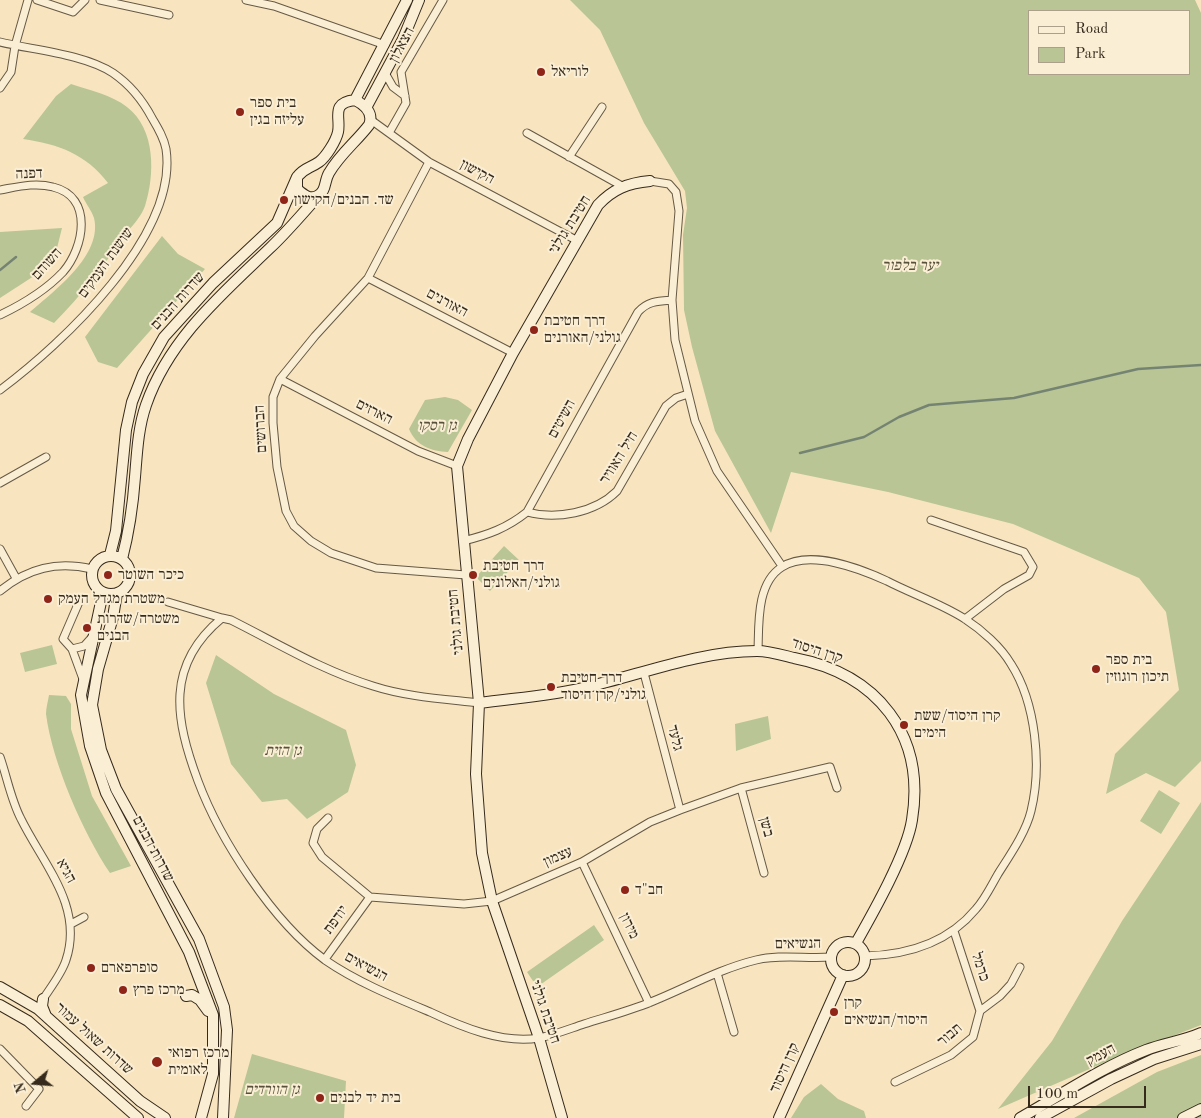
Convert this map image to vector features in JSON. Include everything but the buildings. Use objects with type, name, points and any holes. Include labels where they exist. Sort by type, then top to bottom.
[{"type":"main road","points":[[319,195],[312,198],[303,195],[297,189],[297,177],[304,168],[320,162],[331,147],[338,132],[337,112],[344,103],[355,100],[407,0]]},
{"type":"main road","points":[[366,108],[403,39],[419,0]]},
{"type":"main road","points":[[355,100],[366,108],[371,120]]},
{"type":"main road","name":"שדרות הבנים","points":[[122,560],[130,526],[138,439],[145,407],[157,378],[175,348],[207,308],[272,247],[324,189],[327,175],[371,120]]},
{"type":"main road","name":"שדרות הבנים","points":[[110,555],[116,531],[126,430],[132,402],[143,374],[164,338],[214,283],[277,223],[297,177]]},
{"type":"main road","name":"חטיבת גולני","points":[[562,1118],[539,1038],[492,902],[482,853],[476,774],[479,703],[457,466],[468,440],[513,353],[576,240],[598,205],[609,193],[622,186],[650,181]]},
{"type":"main road","points":[[110,555],[122,560],[129,568],[127,586],[118,593],[112,594],[100,591],[93,581],[92,569],[97,561],[110,555]]},
{"type":"main road","name":"שדרות הבנים","points":[[100,591],[101,602],[81,695],[90,746],[106,793],[140,854],[195,967],[213,1019],[213,1074],[201,1118]]},
{"type":"main road","name":"שדרות הבנים","points":[[118,593],[98,669],[92,705],[102,750],[116,789],[200,939],[224,1007],[227,1030],[223,1118]]},
{"type":"main road","name":"קרן היסוד","points":[[479,703],[584,688],[720,655],[758,651],[802,659],[830,668],[854,681],[879,699],[906,740],[915,769],[912,822],[900,856],[856,943]]},
{"type":"main road","points":[[848,941],[856,943],[861,947],[865,956],[861,970],[853,975],[843,975],[835,970],[831,957],[834,949],[840,943],[848,941]]},
{"type":"main road","points":[[195,967],[196,982],[186,996],[192,995],[200,1000],[213,1019]]},
{"type":"main road","name":"קרן היסוד","points":[[778,1118],[843,975]]},
{"type":"main road","name":"שדרות שאול עמור","points":[[0,987],[30,1005],[48,1019],[140,1101],[165,1118]]},
{"type":"main road","points":[[30,1005],[36,1005],[43,999]]},
{"type":"main road","points":[[43,999],[43,1009],[48,1019]]},
{"type":"main road","name":"שדרות שאול עמור","points":[[0,1005],[28,1021],[138,1118]]},
{"type":"main road","name":"העמק","points":[[1020,1118],[1113,1065],[1148,1049],[1187,1039],[1201,1033]]},
{"type":"main road","name":"העמק","points":[[1040,1118],[1111,1079],[1154,1059],[1201,1044]]},
{"type":"main road","points":[[1183,1118],[1201,1109]]},
{"type":"street","points":[[0,88],[11,72],[15,46],[28,0]]},
{"type":"street","points":[[37,0],[73,12],[85,0]]},
{"type":"street","points":[[100,0],[169,15]]},
{"type":"street","points":[[246,0],[275,3],[385,45]]},
{"type":"street","name":"הצאלון","points":[[389,133],[406,103],[401,72],[443,0]]},
{"type":"street","name":"שושנת העמקים","points":[[0,42],[62,54],[112,72],[134,92],[147,109],[162,135],[166,150],[165,174],[159,205],[141,242],[102,296],[62,339],[0,390]]},
{"type":"street","points":[[385,73],[393,87],[405,96]]},
{"type":"street","points":[[569,157],[602,107]]},
{"type":"street","name":"הקישון","points":[[371,120],[429,162],[576,240]]},
{"type":"street","points":[[526,133],[622,186]]},
{"type":"street","name":"הברושים","points":[[429,162],[368,278],[314,336],[280,379],[273,397],[277,467],[282,497],[294,526],[330,553],[376,568],[466,575]]},
{"type":"street","points":[[650,181],[669,184],[676,192],[678,205],[672,300],[675,340],[695,421],[718,471],[782,566]]},
{"type":"street","name":"דפנה","points":[[0,190],[29,185],[54,187],[71,197],[79,211]]},
{"type":"street","name":"השוהם","points":[[0,315],[38,294],[63,271],[73,258],[80,241],[82,226],[79,211]]},
{"type":"street","name":"האורנים","points":[[368,278],[513,353]]},
{"type":"street","name":"השיטים","points":[[463,541],[494,533],[512,524],[527,512],[638,312],[644,304],[654,301],[672,300]]},
{"type":"street","name":"הארזים","points":[[280,379],[418,451],[457,466]]},
{"type":"street","name":"חיל האוויר","points":[[527,512],[554,516],[597,506],[609,499],[616,491],[666,406],[676,398],[688,394]]},
{"type":"street","points":[[0,483],[46,457]]},
{"type":"street","points":[[931,520],[1024,552],[1033,567],[1029,576],[1004,589],[965,619]]},
{"type":"street","points":[[0,549],[16,578]]},
{"type":"street","points":[[758,651],[761,605],[773,577],[782,566],[800,561],[818,560],[841,564],[867,572],[965,619],[994,643],[1011,664],[1026,698],[1034,728],[1036,771],[1031,811],[1011,854],[977,909],[954,931],[927,945],[904,953],[865,956]]},
{"type":"street","points":[[0,591],[16,578],[56,565],[74,565],[92,569]]},
{"type":"street","points":[[79,602],[63,639],[72,649],[84,682]]},
{"type":"street","points":[[168,602],[231,620],[324,667],[374,687],[418,696],[479,703]]},
{"type":"street","name":"הנשיאים","points":[[222,618],[204,633],[182,677],[178,699],[189,757],[202,792],[226,837],[258,888],[290,929],[325,960],[369,985],[457,1024],[517,1039],[539,1038],[649,1003],[717,973],[757,960],[783,956],[811,959],[831,957]]},
{"type":"street","points":[[72,649],[84,646],[94,636]]},
{"type":"street","name":"גלעד","points":[[644,673],[680,810]]},
{"type":"street","name":"הגיא","points":[[0,758],[20,818],[62,893],[70,912],[71,935],[66,960],[43,999]]},
{"type":"street","name":"עצמון","points":[[370,897],[464,904],[492,902],[582,862],[650,822],[741,788],[830,767],[837,788]]},
{"type":"street","name":"בשן","points":[[741,788],[764,873]]},
{"type":"street","points":[[328,818],[317,829],[313,843],[322,857],[370,897]]},
{"type":"street","name":"מירון","points":[[582,862],[649,1003]]},
{"type":"street","name":"יודפת","points":[[325,960],[370,897]]},
{"type":"street","points":[[70,924],[84,917]]},
{"type":"street","name":"כרמל","points":[[954,931],[980,1011]]},
{"type":"street","points":[[980,1011],[1000,996],[1011,984],[1020,967]]},
{"type":"street","points":[[717,973],[734,1032]]},
{"type":"street","name":"תבור","points":[[895,1082],[951,1055],[973,1037],[980,1011]]},
{"type":"street","points":[[0,1050],[39,1089],[26,1106]]},
{"type":"green space","name":"יער בלפור","points":[[570,0],[1195,0],[1201,13],[1201,761],[1175,787],[1146,773],[1106,794],[1115,754],[1179,690],[1166,612],[1139,578],[1013,524],[888,492],[791,472],[771,533],[715,431],[684,310],[683,235],[687,208],[685,191],[644,123],[600,30]]},
{"type":"green space","points":[[71,84],[114,99],[137,116],[148,140],[151,153],[151,167],[148,194],[140,216],[93,279],[54,323],[30,312],[63,283],[84,258],[95,232],[94,218],[83,197],[108,183],[90,165],[70,152],[59,147],[23,139],[56,96]]},
{"type":"green space","points":[[62,228],[55,256],[34,276],[0,298],[0,232]]},
{"type":"green space","points":[[162,236],[178,254],[205,269],[117,368],[98,362],[85,337]]},
{"type":"green space","name":"גן רסקו","points":[[445,397],[458,400],[472,410],[448,452],[430,449],[416,440],[409,429],[425,400]]},
{"type":"green space","points":[[504,546],[519,560],[490,591],[476,577]]},
{"type":"green space","points":[[52,645],[57,664],[25,672],[20,653]]},
{"type":"green space","name":"גן הזית","points":[[216,655],[274,694],[346,730],[356,765],[348,792],[307,819],[287,799],[262,802],[231,764],[206,683]]},
{"type":"green space","points":[[49,695],[66,696],[71,704],[71,729],[92,796],[131,866],[110,873],[79,818],[62,775],[49,733],[46,714]]},
{"type":"green space","points":[[768,716],[771,739],[736,751],[735,724]]},
{"type":"green space","points":[[1159,790],[1180,803],[1161,834],[1140,821]]},
{"type":"green space","points":[[1201,802],[1201,1025],[1101,1064],[998,1109],[1052,1041],[1122,921]]},
{"type":"green space","points":[[594,925],[604,940],[537,987],[527,972]]},
{"type":"green space","name":"גן הוורדים","points":[[252,1054],[346,1081],[344,1118],[234,1118]]},
{"type":"green space","points":[[1201,1055],[1201,1118],[1074,1118],[1157,1072]]},
{"type":"green space","points":[[821,1084],[838,1099],[864,1111],[866,1118],[791,1118],[804,1097]]},
{"type":"waterway","points":[[0,270],[16,257]]},
{"type":"waterway","points":[[800,453],[864,437],[899,417],[929,405],[1014,398],[1138,369],[1201,365]]},
{"type":"place","name":"לוריאל","points":[[541,72]]},
{"type":"place","name":"בית ספר עליזה בגין","points":[[240,112]]},
{"type":"place","name":"שד. הבנים/הקישון","points":[[284,200]]},
{"type":"place","name":"דרך חטיבת גולני/האורנים","points":[[534,330]]},
{"type":"place","name":"כיכר השוטר","points":[[108,575]]},
{"type":"place","name":"דרך חטיבת גולני/האלונים","points":[[473,575]]},
{"type":"place","name":"משטרת מגדל העמק","points":[[48,599]]},
{"type":"place","name":"משטרה/שדרות הבנים","points":[[87,628]]},
{"type":"place","name":"בית ספר תיכון רוגוזין","points":[[1096,669]]},
{"type":"place","name":"דרך חטיבת גולני/קרן היסוד","points":[[551,687]]},
{"type":"place","name":"קרן היסוד/ששת הימים","points":[[904,725]]},
{"type":"place","name":"חב\"ד","points":[[625,890]]},
{"type":"place","name":"סופרפארם","points":[[91,968]]},
{"type":"place","name":"מרכז פרץ","points":[[123,990]]},
{"type":"place","name":"קרן היסוד/הנשיאים","points":[[834,1012]]},
{"type":"place","name":"מרכז רפואי לאומית","points":[[157,1062]]},
{"type":"place","name":"בית יד לבנים","points":[[320,1098]]}]
